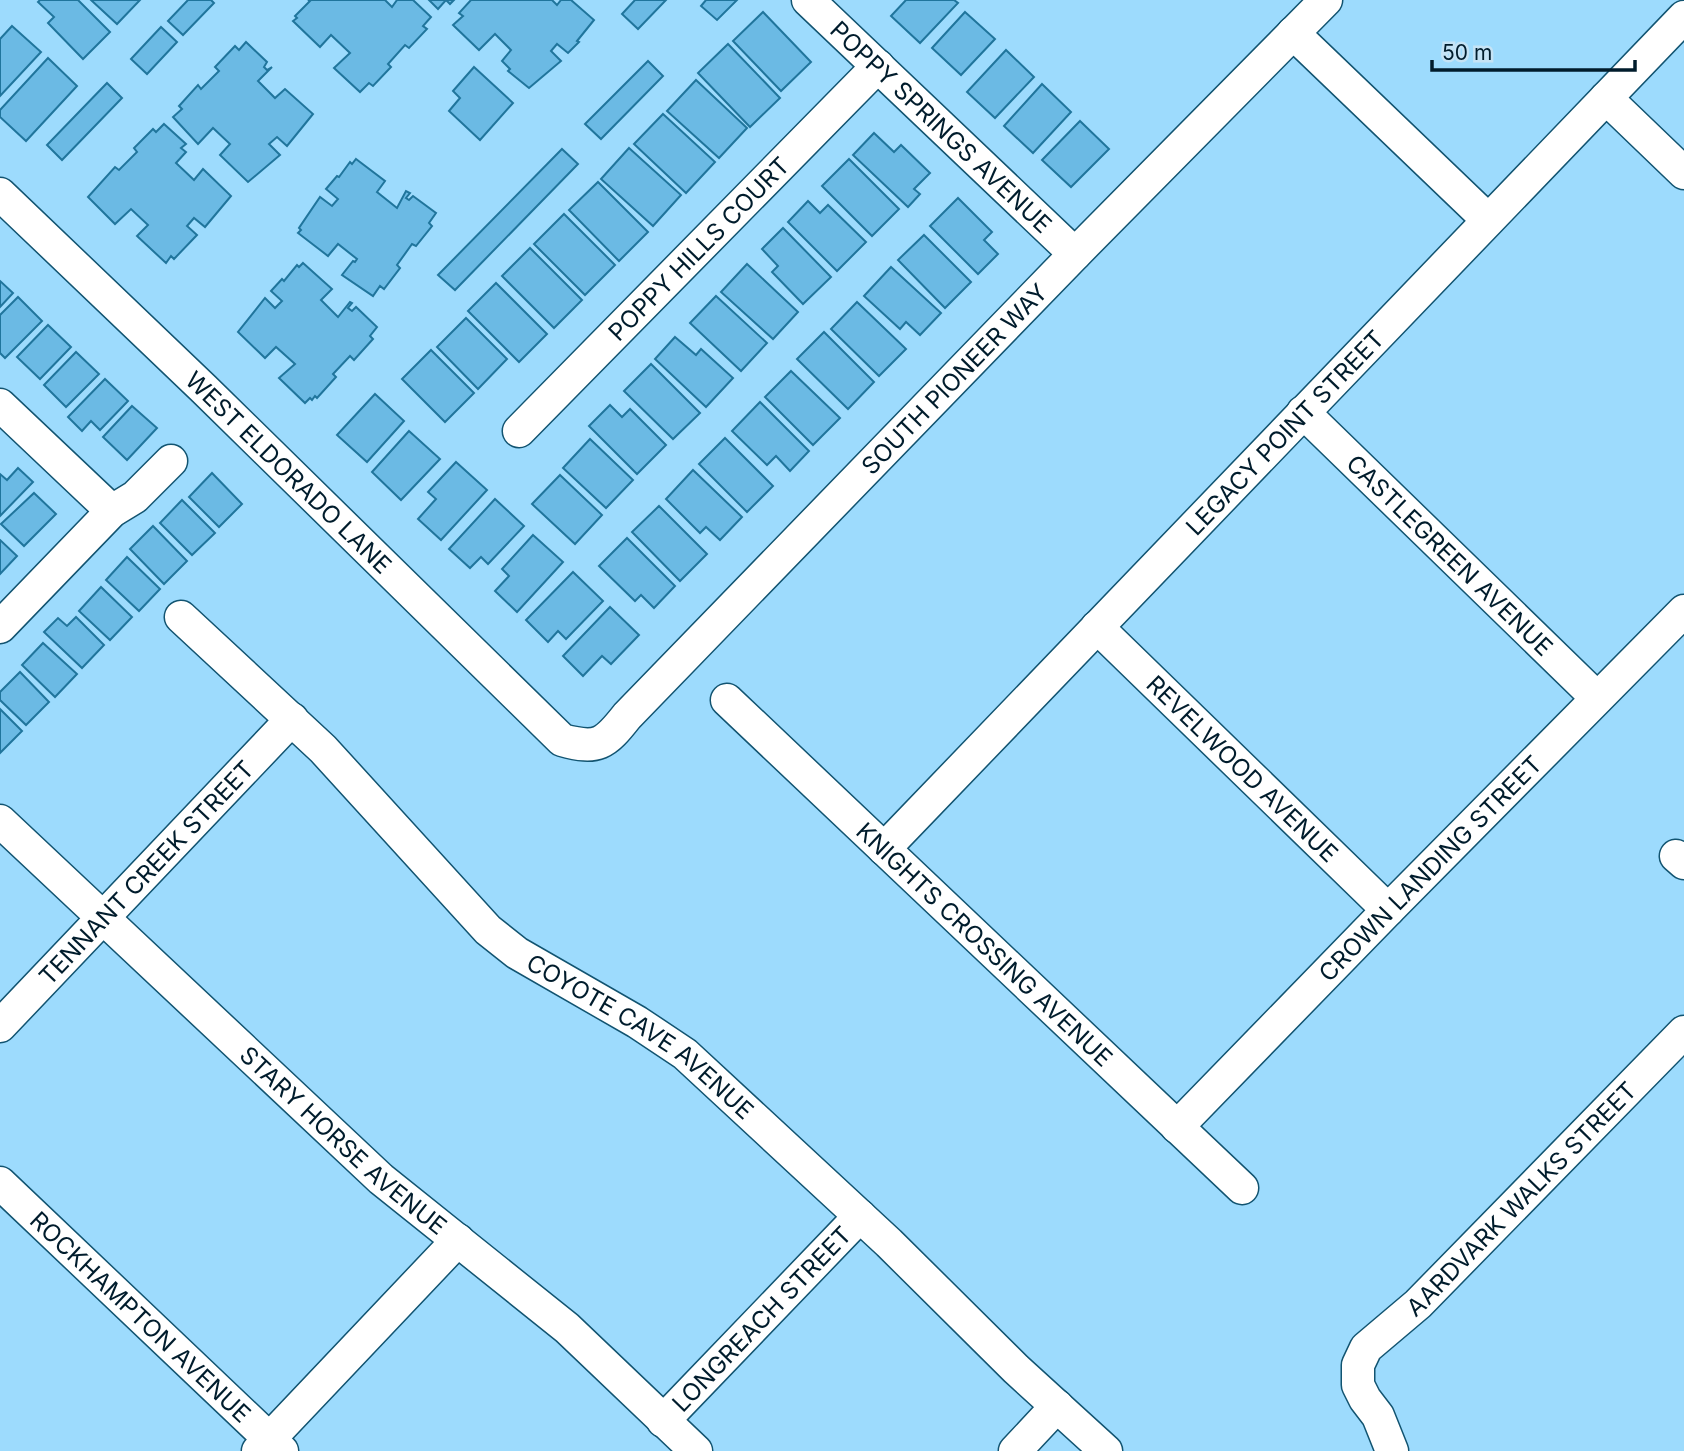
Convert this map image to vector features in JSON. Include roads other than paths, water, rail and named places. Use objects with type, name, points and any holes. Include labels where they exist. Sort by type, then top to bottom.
[{"type":"street","name":"POPPY SPRINGS AVENUE","points":[[808,0],[1075,254]]},
{"type":"street","name":"SOUTH PIONEER WAY","points":[[577,744],[595,746],[609,738],[627,716],[1075,254],[1326,0]]},
{"type":"street","name":"LEGACY POINT STREET","points":[[884,849],[1684,17]]},
{"type":"street","points":[[1293,33],[1488,220]]},
{"type":"street","name":"POPPY HILLS COURT","points":[[519,431],[878,66]]},
{"type":"street","points":[[1606,98],[1684,173]]},
{"type":"street","name":"WEST ELDORADO LANE","points":[[0,194],[214,398],[562,740],[577,744]]},
{"type":"street","points":[[0,405],[112,511]]},
{"type":"street","name":"CASTLEGREEN AVENUE","points":[[1303,412],[1597,698]]},
{"type":"street","points":[[0,627],[112,511],[135,497],[171,461]]},
{"type":"street","name":"CROWN LANDING STREET","points":[[1177,1127],[1684,611]]},
{"type":"street","name":"COYOTE CAVE AVENUE","points":[[181,617],[323,749],[488,930],[517,953],[637,1022],[685,1054],[860,1216],[1106,1451]]},
{"type":"street","name":"REVELWOOD AVENUE","points":[[1097,627],[1388,910]]},
{"type":"street","name":"KNIGHTS CROSSING AVENUE","points":[[727,700],[1242,1188]]},
{"type":"street","name":"TENNANT CREEK STREET","points":[[0,1026],[292,719]]},
{"type":"street","name":"STARY HORSE AVENUE","points":[[0,821],[381,1179],[567,1328],[696,1451]]},
{"type":"street","name":"AARDVARK WALKS STREET","points":[[1392,1451],[1378,1416],[1364,1399],[1358,1385],[1358,1365],[1366,1348],[1418,1304],[1684,1032]]},
{"type":"street","name":"ROCKHAMPTON AVENUE","points":[[0,1182],[270,1447]]},
{"type":"street","name":"LONGREACH STREET","points":[[663,1420],[860,1216]]},
{"type":"street","points":[[270,1447],[458,1240]]},
{"type":"street","points":[[1015,1451],[1057,1406]]}]
